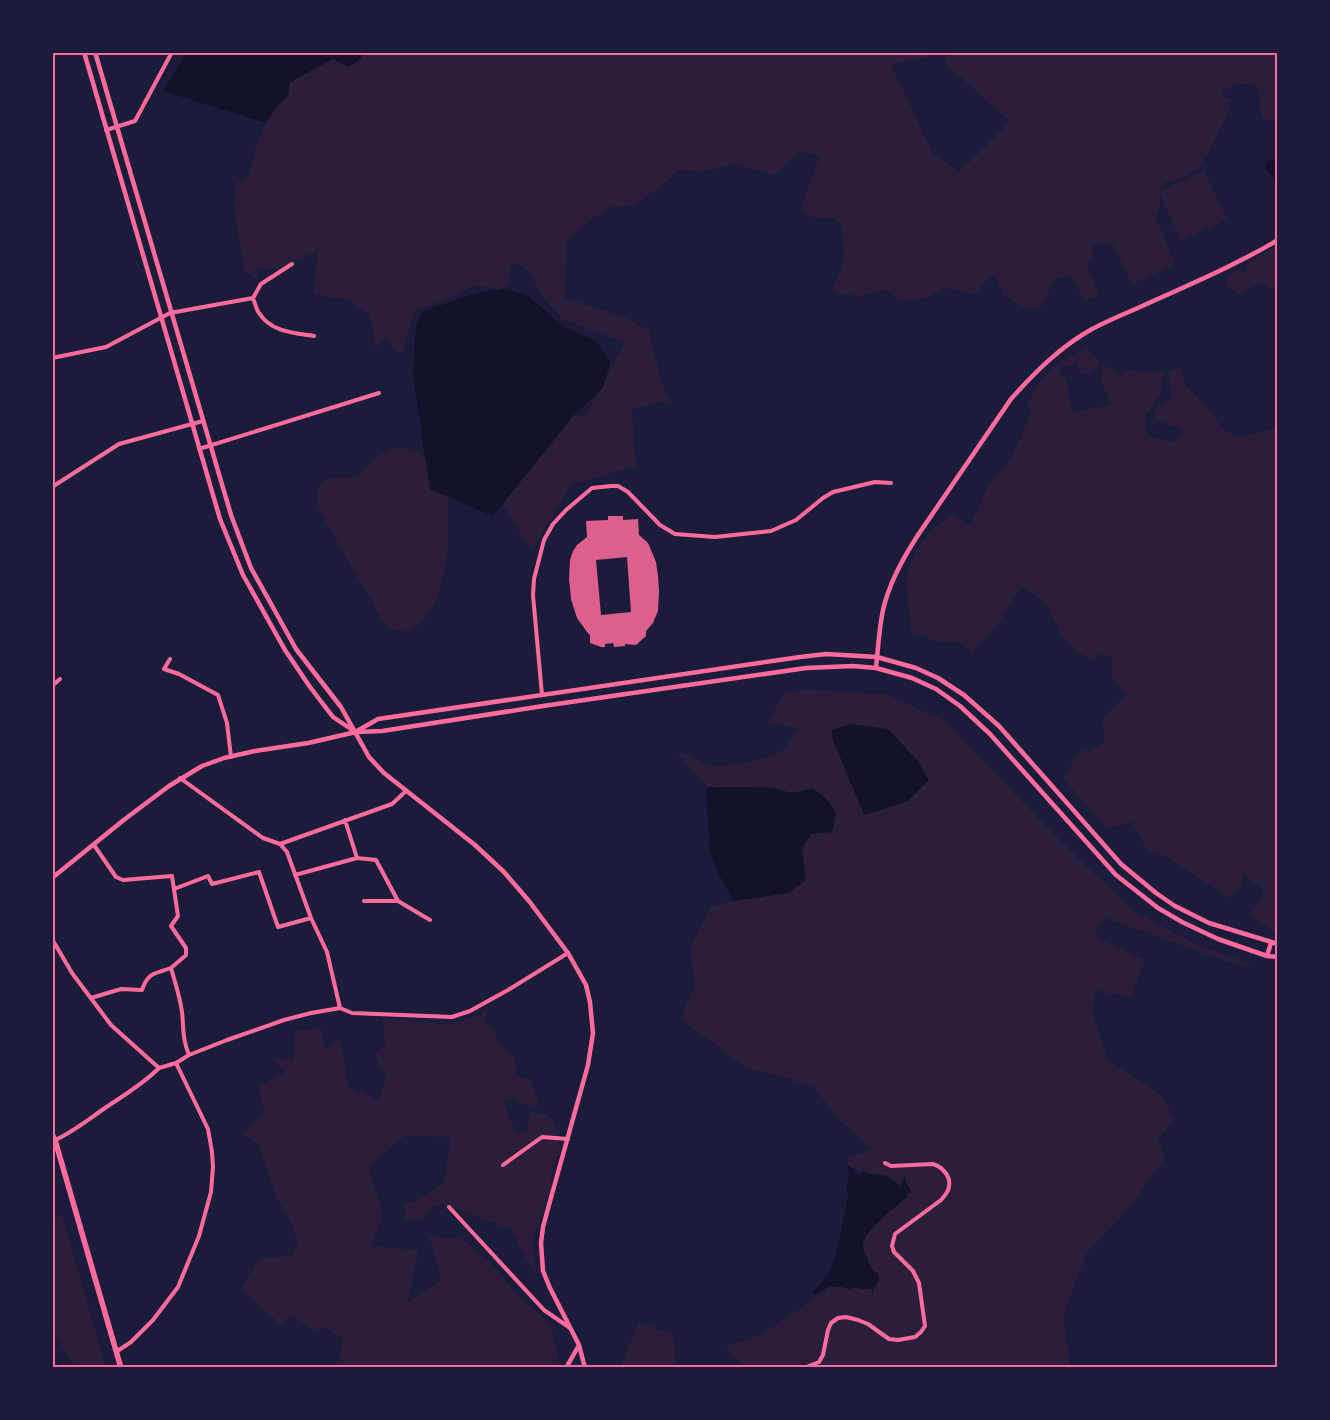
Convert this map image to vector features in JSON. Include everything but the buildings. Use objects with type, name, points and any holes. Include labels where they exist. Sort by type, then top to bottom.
[{"type":"main road","points":[[54,1137],[122,1368]]},
{"type":"street","points":[[84,52],[220,519],[243,576],[285,650],[333,717],[356,732]]},
{"type":"street","points":[[95,52],[170,313],[231,515],[251,568],[296,649],[341,708],[369,757],[384,773],[475,846],[504,872],[530,902],[568,953],[586,985],[590,1002],[593,1033],[588,1064],[545,1219],[541,1243],[543,1271],[578,1345],[585,1368]]},
{"type":"street","points":[[106,130],[135,121],[172,52]]},
{"type":"street","points":[[876,668],[884,609],[895,575],[908,551],[1012,399],[1041,366],[1092,329],[1201,279],[1278,240]]},
{"type":"street","points":[[253,298],[261,284],[292,264]]},
{"type":"street","points":[[52,358],[106,347],[170,313],[253,298]]},
{"type":"street","points":[[253,298],[259,313],[273,327],[314,336]]},
{"type":"street","points":[[199,449],[379,393]]},
{"type":"street","points":[[52,487],[118,444],[203,421]]},
{"type":"street","points":[[542,695],[533,595],[534,579],[539,557],[544,540],[553,524],[592,488],[618,486],[628,492],[660,526],[675,534],[715,536],[771,531],[796,520],[822,498],[834,492],[875,482],[891,483]]},
{"type":"street","points":[[356,732],[378,719],[809,656],[826,654],[877,657],[916,668],[938,678],[964,695],[998,726],[1121,864],[1156,893],[1175,906],[1209,923],[1278,944]]},
{"type":"street","points":[[170,659],[164,668],[180,674],[218,694],[227,723],[231,756]]},
{"type":"street","points":[[52,878],[125,819],[180,778],[202,766],[231,756],[308,743],[356,732],[382,731],[552,704],[806,668],[853,666],[876,668],[912,678],[936,689],[960,706],[990,734],[1116,875],[1158,908],[1182,922],[1218,939],[1278,958]]},
{"type":"street","points":[[52,686],[60,679]]},
{"type":"street","points":[[180,778],[263,838],[280,844],[287,852],[311,918],[327,952],[340,1008]]},
{"type":"street","points":[[280,844],[392,804],[406,790]]},
{"type":"street","points":[[345,820],[357,858]]},
{"type":"street","points":[[91,998],[121,989],[142,990],[145,980],[149,976],[171,968],[186,955],[186,948],[172,926],[178,916],[172,876],[123,880],[116,877],[94,845]]},
{"type":"street","points":[[295,875],[357,858],[376,860],[398,901]]},
{"type":"street","points":[[174,888],[208,876],[212,884],[259,872],[278,927],[311,918]]},
{"type":"street","points":[[364,901],[398,901],[430,920]]},
{"type":"street","points":[[52,939],[72,973],[111,1025],[159,1068]]},
{"type":"street","points":[[1267,956],[1271,943],[1278,940]]},
{"type":"street","points":[[54,1137],[64,1136],[150,1077],[159,1068],[176,1063],[189,1055],[254,1030],[311,1013],[340,1008],[352,1013],[452,1017],[470,1011],[568,953]]},
{"type":"street","points":[[171,968],[180,996],[183,1042],[189,1055]]},
{"type":"street","points":[[116,1352],[131,1342],[153,1320],[178,1287],[199,1236],[211,1192],[212,1159],[208,1129],[176,1063]]},
{"type":"street","points":[[503,1165],[542,1137],[568,1139]]},
{"type":"street","points":[[804,1368],[819,1362],[824,1355],[828,1330],[831,1323],[838,1318],[846,1317],[858,1320],[868,1324],[889,1339],[898,1340],[914,1337],[925,1326],[919,1283],[913,1271],[894,1252],[892,1246],[896,1234],[941,1200],[947,1193],[950,1186],[949,1179],[939,1166],[933,1164],[891,1166],[884,1164]]},
{"type":"street","points":[[448,1207],[544,1310],[570,1328]]},
{"type":"street","points":[[566,1368],[578,1345]]},
{"type":"shaded area","points":[[186,53],[363,53],[361,59],[349,67],[333,59],[290,82],[288,95],[275,109],[266,123],[163,91]]},
{"type":"shaded area","points":[[363,53],[943,53],[891,65],[934,155],[950,164],[958,173],[1010,122],[944,62],[947,53],[1277,53],[1277,121],[1270,121],[1262,114],[1256,86],[1238,85],[1225,90],[1222,93],[1224,97],[1232,101],[1230,109],[1209,152],[1196,171],[1175,181],[1166,182],[1160,188],[1160,191],[1204,171],[1227,219],[1181,241],[1160,194],[1159,213],[1155,216],[1176,264],[1132,284],[1112,243],[1094,245],[1092,249],[1094,256],[1086,265],[1097,288],[1097,298],[1086,300],[1081,295],[1072,277],[1068,276],[1054,280],[1043,305],[1035,310],[1029,310],[1003,295],[995,274],[975,294],[943,288],[924,299],[900,302],[888,290],[877,291],[863,296],[836,294],[833,286],[843,264],[841,226],[834,218],[814,218],[800,210],[819,157],[799,151],[775,176],[736,164],[703,172],[679,170],[660,187],[632,206],[612,207],[592,218],[567,242],[565,298],[622,316],[649,330],[662,384],[670,401],[632,409],[636,466],[571,485],[532,551],[504,507],[503,453],[537,414],[585,416],[625,343],[562,319],[542,296],[528,270],[512,262],[509,285],[498,290],[477,285],[440,302],[415,310],[403,351],[396,353],[386,337],[375,349],[370,315],[351,301],[313,294],[318,251],[277,269],[257,269],[258,281],[244,270],[234,210],[235,184],[248,176],[256,145],[266,123],[275,109],[288,95],[290,82],[333,59],[361,59]]},
{"type":"shaded area","points":[[1278,158],[1277,189],[1273,177],[1264,169],[1269,161]]},
{"type":"shaded area","points":[[1277,245],[1277,292],[1261,283],[1238,294],[1226,286],[1228,276],[1236,271],[1246,273],[1246,264]]},
{"type":"shaded area","points":[[503,289],[527,295],[564,327],[596,341],[610,362],[603,388],[574,415],[493,516],[430,489],[413,375],[416,327],[422,312],[480,292]]},
{"type":"shaded area","points":[[1087,348],[1101,363],[1088,375],[1080,373],[1077,364],[1063,367],[1058,374],[1066,379],[1072,412],[1112,405],[1100,380],[1103,364],[1120,376],[1130,370],[1164,373],[1160,394],[1145,416],[1148,437],[1175,442],[1183,429],[1154,420],[1155,409],[1171,398],[1168,370],[1181,367],[1185,384],[1224,430],[1238,437],[1277,428],[1277,934],[1251,916],[1264,891],[1244,874],[1241,887],[1231,898],[1166,857],[1147,850],[1132,822],[1107,829],[1063,778],[1081,750],[1089,752],[1105,742],[1102,719],[1127,694],[1111,676],[1112,657],[1101,654],[1092,661],[1078,652],[1061,635],[1046,602],[1021,587],[1000,621],[973,653],[959,642],[937,642],[911,631],[906,581],[910,564],[916,551],[931,530],[952,515],[970,525],[987,489],[1013,454],[1032,411],[1027,406],[1040,380],[1058,363]]},
{"type":"shaded area","points":[[392,448],[411,450],[426,459],[443,482],[448,501],[448,546],[440,589],[428,614],[419,625],[404,632],[392,629],[381,617],[325,520],[316,497],[318,488],[325,480],[360,475],[376,458]]},
{"type":"shaded area","points":[[803,689],[885,694],[944,720],[1074,854],[1133,911],[1192,942],[1255,966],[1240,966],[1105,918],[1094,936],[1145,960],[1130,998],[1095,990],[1093,1016],[1108,1061],[1161,1095],[1175,1119],[1158,1139],[1165,1158],[1128,1209],[1086,1254],[1063,1317],[1071,1367],[743,1367],[725,1347],[764,1333],[825,1292],[830,1283],[860,1251],[886,1179],[847,1168],[848,1158],[873,1150],[855,1132],[844,1125],[814,1088],[788,1078],[746,1068],[680,1020],[695,985],[690,949],[711,906],[788,893],[802,848],[831,804],[812,789],[791,793],[773,788],[708,787],[674,749],[713,767],[750,762],[781,752],[800,729],[768,722],[783,694]],"holes":[[[832,730],[908,801],[864,815],[832,737]]]},
{"type":"shaded area","points":[[850,724],[888,729],[918,761],[929,780],[908,801],[864,815],[832,737],[832,730]]},
{"type":"shaded area","points":[[708,787],[773,788],[791,793],[812,789],[826,799],[836,813],[832,832],[811,834],[802,848],[806,880],[788,893],[734,901],[717,871],[710,851],[706,793]]},
{"type":"shaded area","points":[[488,1005],[485,1023],[495,1029],[496,1042],[515,1056],[517,1076],[530,1080],[540,1106],[522,1104],[515,1097],[502,1101],[517,1134],[528,1132],[529,1112],[547,1114],[555,1123],[558,1134],[560,1148],[553,1167],[550,1192],[533,1239],[537,1279],[511,1229],[443,1204],[433,1207],[423,1220],[405,1221],[405,1205],[424,1197],[445,1181],[450,1137],[404,1136],[369,1167],[383,1216],[371,1246],[419,1250],[408,1302],[441,1280],[429,1236],[463,1239],[496,1269],[519,1297],[551,1324],[560,1367],[331,1367],[339,1360],[342,1339],[326,1327],[312,1330],[293,1315],[281,1325],[241,1289],[259,1258],[293,1256],[298,1245],[291,1223],[277,1198],[258,1144],[243,1134],[264,1111],[258,1088],[285,1072],[272,1058],[294,1060],[295,1031],[321,1028],[326,1050],[340,1038],[348,1086],[378,1100],[386,1077],[374,1055],[385,1046],[382,1018],[449,1025],[482,1015]]},
{"type":"shaded area","points":[[847,1163],[855,1169],[854,1174],[861,1175],[862,1171],[886,1176],[900,1186],[904,1176],[912,1192],[908,1193],[907,1197],[875,1226],[863,1243],[871,1268],[878,1274],[879,1280],[874,1288],[873,1295],[870,1289],[852,1288],[850,1290],[838,1286],[828,1288],[813,1295],[812,1293],[828,1275],[835,1259],[848,1198],[847,1187],[849,1177]]},
{"type":"shaded area","points":[[62,1214],[106,1367],[74,1367],[53,1330],[53,1219]]},
{"type":"shaded area","points":[[639,1322],[674,1335],[676,1367],[620,1367]]}]
